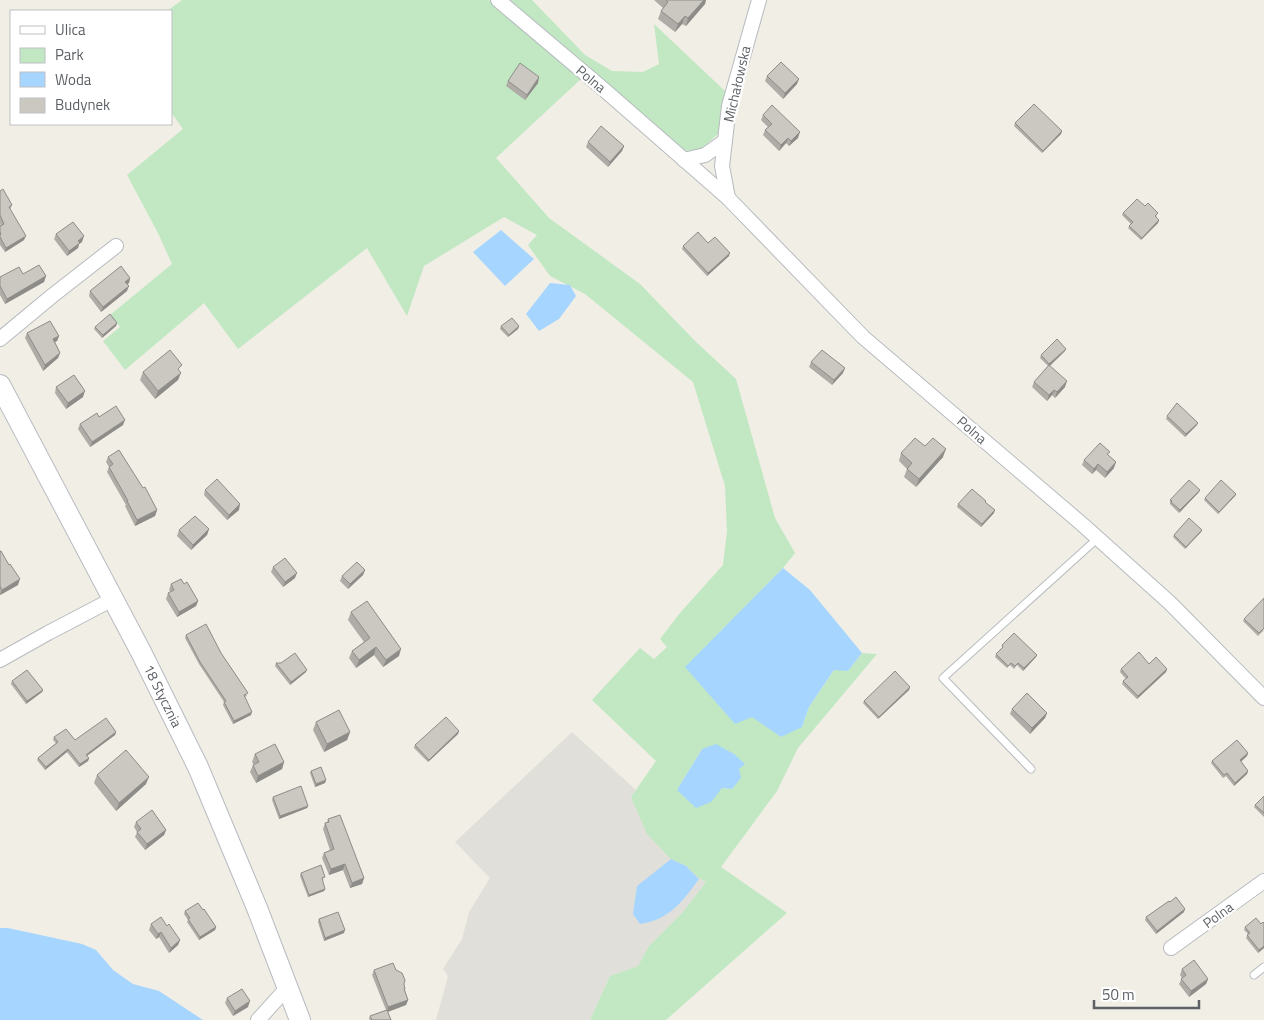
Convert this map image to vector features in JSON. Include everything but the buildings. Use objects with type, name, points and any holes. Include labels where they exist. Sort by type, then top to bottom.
[{"type":"street","name":"Polna","points":[[498,0],[728,198],[863,337],[1098,538],[1170,603],[1264,698]]},
{"type":"street","name":"Michałowska","points":[[728,198],[722,166],[729,106],[759,0]]},
{"type":"street","points":[[684,160],[705,155],[725,141]]},
{"type":"street","points":[[0,339],[116,246]]},
{"type":"street","name":"18 Stycznia","points":[[0,385],[141,652],[198,768],[257,908],[300,1020]]},
{"type":"street","points":[[0,660],[113,599]]},
{"type":"street","name":"Polna","points":[[1171,948],[1264,881]]},
{"type":"street","points":[[258,1020],[287,988]]},
{"type":"lane","points":[[1031,769],[943,678],[1098,538]]},
{"type":"lane","points":[[1254,975],[1264,967]]},
{"type":"shaded area","points":[[572,732],[636,790],[631,797],[671,859],[686,866],[696,876],[706,882],[683,912],[649,946],[638,966],[610,976],[590,1020],[436,1020],[448,976],[443,969],[462,939],[469,912],[490,878],[455,842]]},
{"type":"green space","points":[[182,0],[489,0],[581,79],[496,158],[549,218],[640,284],[696,342],[736,379],[775,518],[795,553],[783,568],[686,667],[752,717],[802,727],[809,707],[835,669],[848,671],[862,653],[877,654],[798,748],[777,791],[721,867],[787,913],[666,1020],[590,1020],[610,976],[638,966],[649,946],[683,912],[706,882],[696,876],[686,866],[671,859],[647,834],[631,797],[656,761],[592,700],[640,648],[654,659],[667,647],[660,639],[680,613],[723,565],[727,531],[725,486],[693,382],[585,294],[550,276],[528,245],[537,235],[504,217],[424,266],[407,316],[367,248],[238,349],[204,303],[125,370],[103,341],[120,327],[110,315],[172,264],[127,175],[183,129],[172,113],[172,10],[168,10]],"holes":[[[702,749],[733,789],[677,790]]]},
{"type":"green space","points":[[509,0],[532,0],[585,55],[612,71],[643,72],[659,64],[654,24],[726,92],[720,132],[699,150],[682,151],[657,127]]},
{"type":"water","points":[[501,230],[534,259],[505,286],[473,252]]},
{"type":"water","points":[[550,283],[570,285],[576,296],[559,319],[539,331],[526,314]]},
{"type":"water","points":[[783,568],[810,590],[862,653],[848,671],[834,670],[809,707],[802,727],[781,737],[752,717],[735,724],[685,667]]},
{"type":"water","points":[[716,744],[734,754],[745,764],[739,769],[741,778],[732,789],[722,788],[711,802],[696,808],[677,790],[702,749]]},
{"type":"water","points":[[671,859],[686,866],[699,879],[681,902],[667,914],[650,922],[640,924],[633,914],[637,886]]},
{"type":"water","points":[[0,928],[8,928],[82,944],[96,950],[113,970],[133,984],[159,991],[203,1020],[0,1020]]}]
